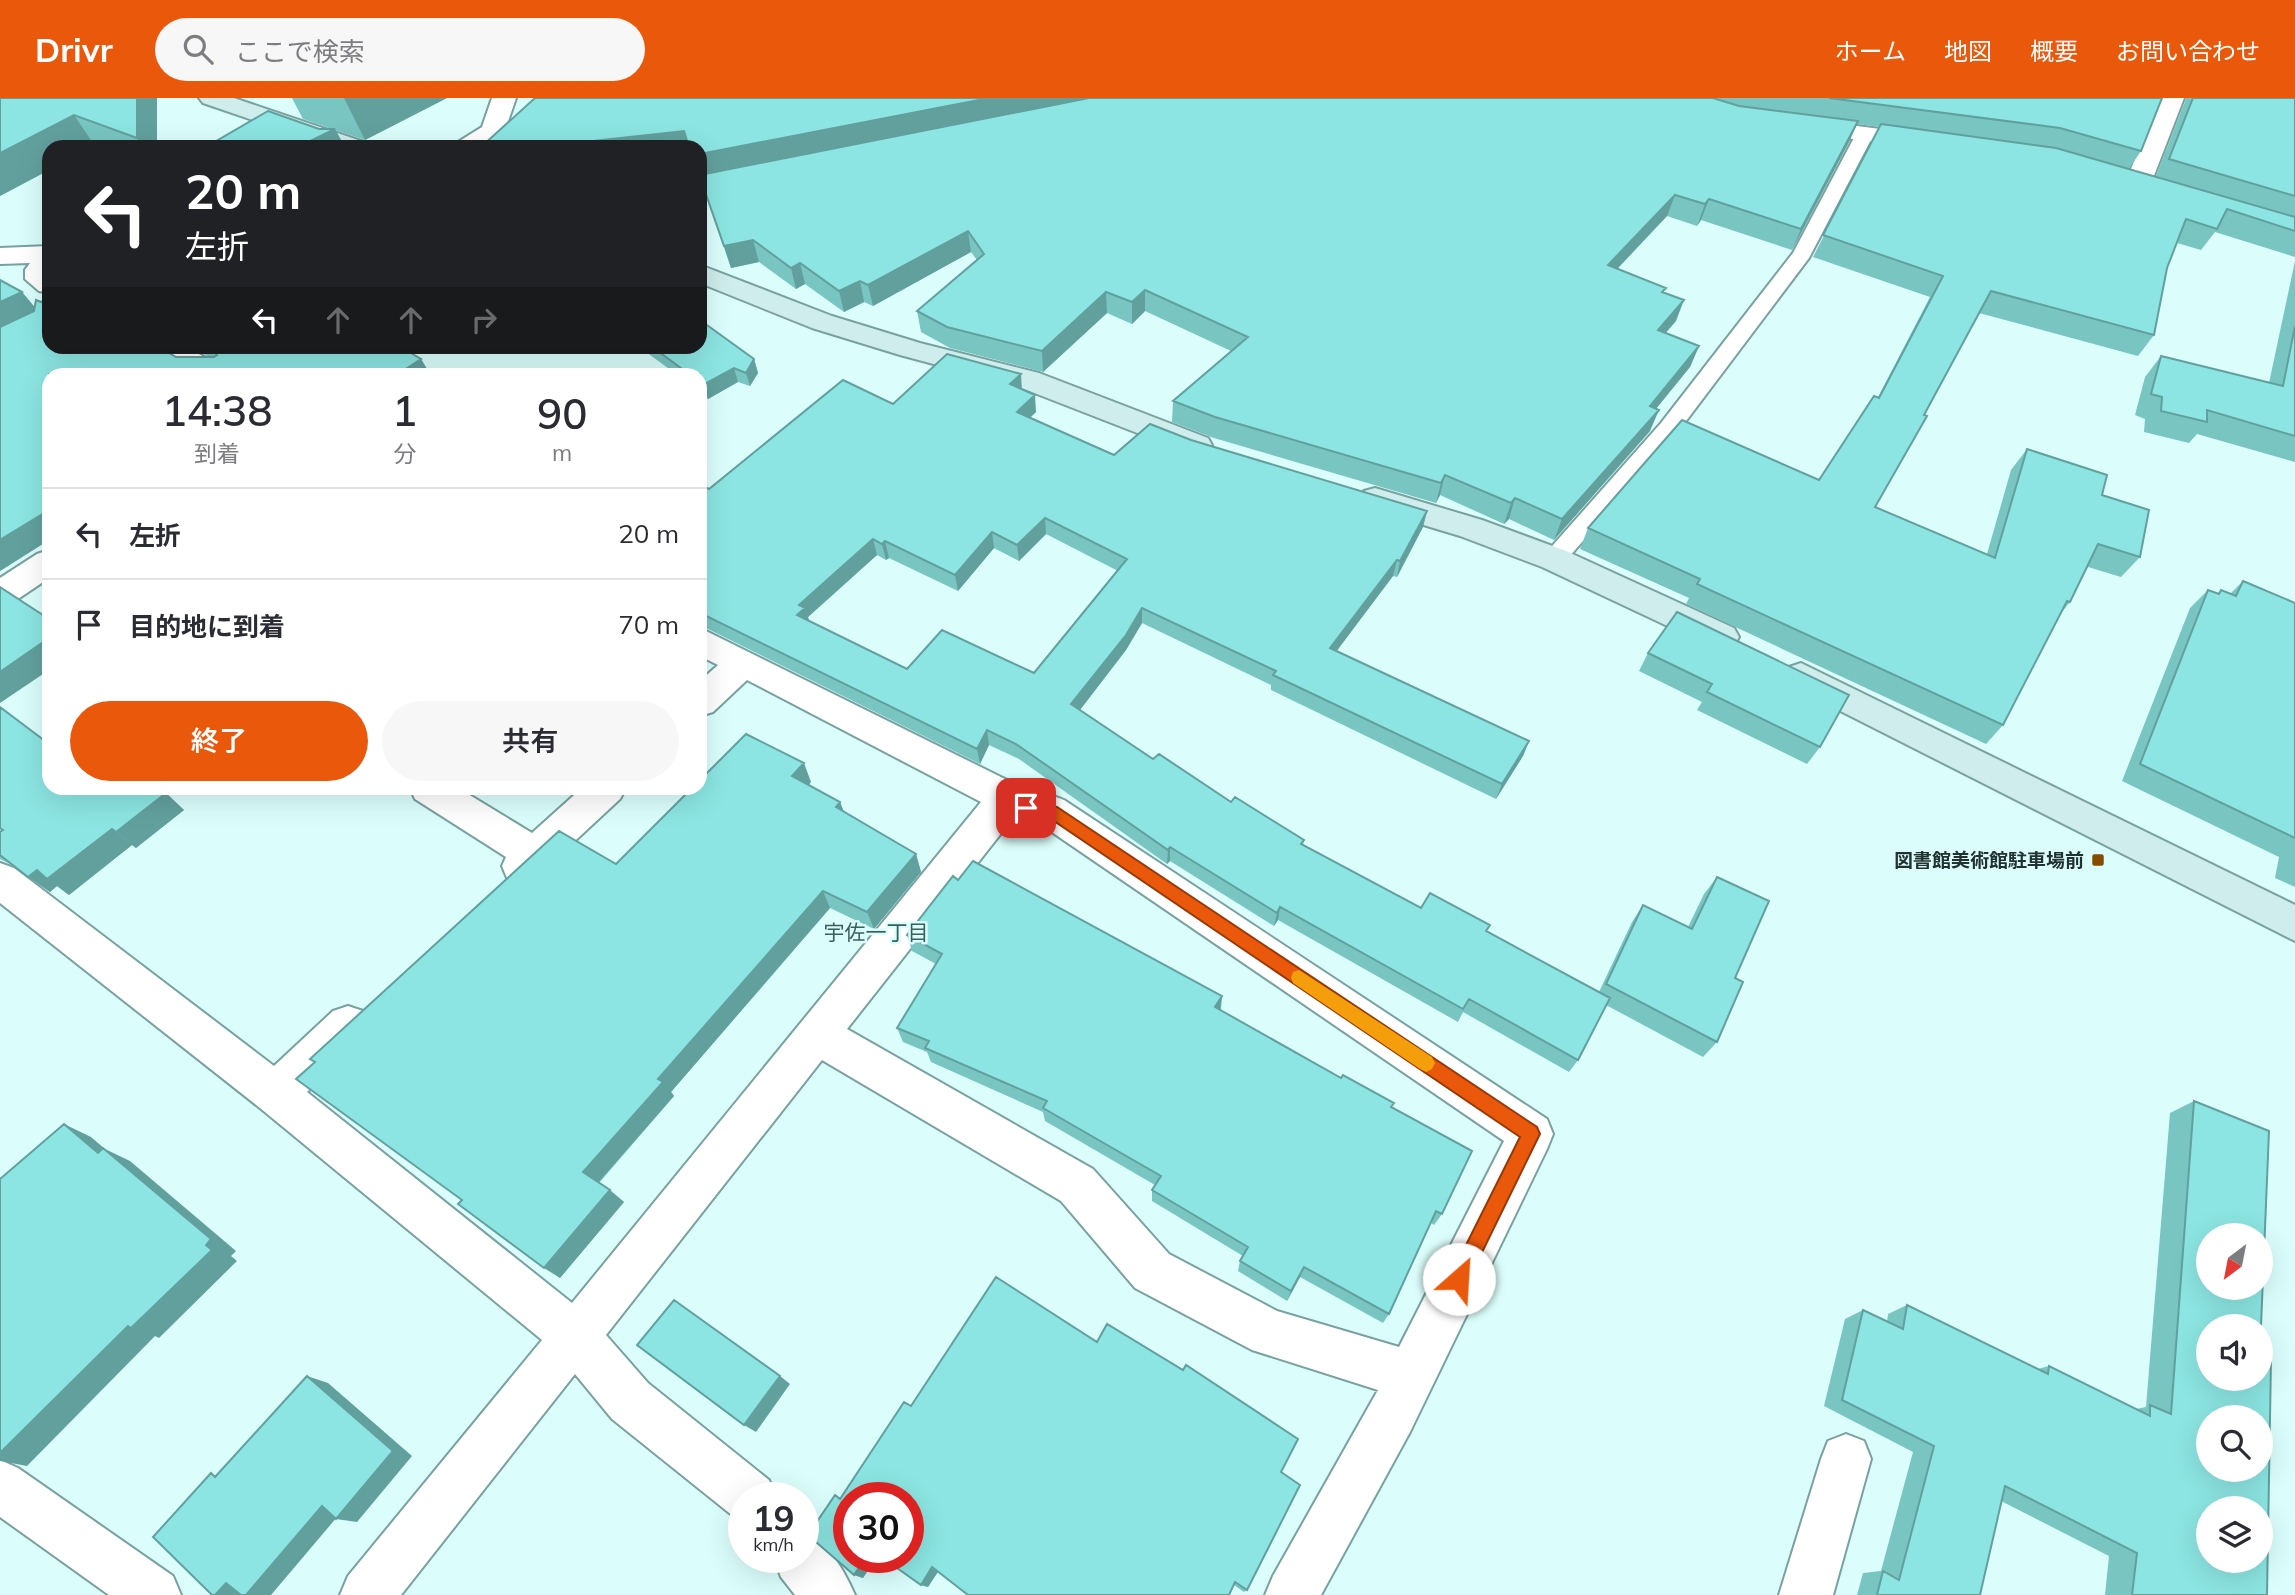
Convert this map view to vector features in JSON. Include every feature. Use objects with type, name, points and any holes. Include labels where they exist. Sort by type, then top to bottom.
[{"type":"street","points":[[211,98],[334,140]]},
{"type":"street","points":[[478,140],[493,131],[504,98]]},
{"type":"street","points":[[2137,186],[2172,98]]},
{"type":"street","points":[[1785,124],[1954,145]]},
{"type":"street","points":[[2112,178],[2164,194]]},
{"type":"street","points":[[0,256],[42,254]]},
{"type":"street","points":[[42,264],[38,270],[39,279],[42,281]]},
{"type":"street","points":[[707,276],[822,322],[909,349],[1029,380],[1228,455]]},
{"type":"street","points":[[177,354],[203,368]]},
{"type":"street","points":[[1343,489],[1471,528],[1554,559],[1760,656],[2295,924]]},
{"type":"street","points":[[0,594],[42,567]]},
{"type":"street","points":[[707,644],[998,793],[1001,805]]},
{"type":"street","points":[[707,696],[742,664]]},
{"type":"street","points":[[439,795],[534,854]]},
{"type":"street","points":[[494,891],[599,795]]},
{"type":"street","points":[[367,1595],[1001,805]]},
{"type":"street","points":[[1001,805],[1051,811],[1531,1134],[1411,1375],[1292,1595]]},
{"type":"street","points":[[0,880],[275,1093],[575,1336],[630,1401],[731,1482]]},
{"type":"street","points":[[275,1093],[375,1001]]},
{"type":"street","points":[[817,1034],[1077,1185],[1152,1271],[1269,1333],[1411,1375]]},
{"type":"street","points":[[1806,1595],[1846,1459]]},
{"type":"street","points":[[0,1486],[154,1595]]},
{"type":"street","points":[[811,1573],[828,1595]]},
{"type":"lane","points":[[1554,559],[1669,428],[1802,254],[1865,134]]},
{"type":"building","points":[[0,98],[137,98],[137,138],[74,115],[0,153]]},
{"type":"building","points":[[535,98],[989,98],[707,153],[707,140],[687,140],[684,131],[602,140],[489,140]]},
{"type":"building","points":[[1089,98],[1713,98],[1739,106],[1858,121],[1801,229],[1709,199],[1705,204],[1675,195],[1608,265],[1666,288],[1662,292],[1684,300],[1658,330],[1699,346],[1650,406],[1659,410],[1562,519],[1515,498],[1511,503],[1445,475],[1441,483],[1215,417],[1173,401],[1248,337],[1145,290],[1132,302],[1106,292],[1042,351],[947,327],[917,311],[984,254],[968,231],[868,285],[860,281],[839,291],[800,263],[791,268],[753,240],[724,246],[707,197],[707,174]]},
{"type":"building","points":[[1829,98],[2162,98],[2141,151],[2060,128]]},
{"type":"building","points":[[2193,98],[2295,98],[2295,196],[2169,159]]},
{"type":"building","points":[[268,111],[319,129],[335,129],[312,140],[218,140]]},
{"type":"building","points":[[1881,124],[2056,148],[2295,217],[2295,231],[2227,209],[2217,229],[2186,219],[2167,268],[2154,335],[1991,291],[1924,415],[1927,416],[1875,507],[1995,558],[2027,449],[2107,475],[2102,495],[2149,510],[2140,557],[2098,544],[2070,602],[2067,601],[2003,725],[1697,584],[1700,579],[1588,528],[1682,420],[1819,480],[1874,396],[1879,398],[1943,276],[1823,235]]},
{"type":"building","points":[[0,280],[22,292],[0,302]]},
{"type":"building","points":[[36,300],[41,302],[42,354],[171,354],[176,357],[214,357],[216,354],[413,354],[421,359],[407,368],[42,368],[42,514],[0,540],[0,327],[34,311]]},
{"type":"building","points":[[707,325],[754,359],[746,373],[734,368],[707,383],[707,368],[681,368],[662,354],[707,354]]},
{"type":"building","points":[[2295,326],[2295,436],[2207,410],[2207,422],[2161,411],[2162,397],[2151,394],[2161,356],[2283,386]]},
{"type":"building","points":[[947,354],[1021,374],[1010,384],[1035,395],[1017,412],[1114,455],[1150,424],[1191,440],[1427,511],[1400,561],[1397,560],[1330,648],[1529,741],[1502,784],[1273,675],[1276,671],[1142,608],[1126,635],[1071,704],[1153,759],[1159,754],[1231,802],[1235,797],[1304,840],[1301,844],[1421,908],[1430,893],[1490,925],[1486,931],[1610,998],[1578,1060],[1469,999],[1463,1009],[1280,907],[1277,913],[1170,847],[1168,850],[1016,744],[987,730],[977,749],[707,616],[707,488],[843,380],[893,404]],"holes":[[[1045,518],[1127,559],[1034,673],[942,630],[907,669],[797,615],[805,608],[799,605],[873,539],[882,544],[885,541],[955,575],[992,532],[1017,545]]]},
{"type":"building","points":[[2243,581],[2295,603],[2295,838],[2140,764],[2208,590],[2219,594],[2221,590],[2236,596]]},
{"type":"building","points":[[0,587],[42,614],[42,643],[0,672]]},
{"type":"building","points":[[1677,612],[1849,695],[1820,747],[1707,692],[1712,684],[1648,653]]},
{"type":"building","points":[[0,707],[42,739],[42,795],[163,795],[116,832],[112,829],[47,879],[37,870],[28,877],[0,855],[0,832],[3,830],[0,828]]},
{"type":"building","points":[[746,734],[804,763],[792,776],[840,802],[836,807],[916,854],[867,912],[823,891],[658,1079],[663,1082],[583,1172],[610,1190],[544,1268],[458,1204],[462,1200],[296,1079],[315,1062],[310,1059],[559,831],[616,864],[685,795],[707,795],[707,773]]},
{"type":"building","points":[[973,861],[1222,996],[1215,1007],[1341,1078],[1343,1075],[1394,1103],[1391,1107],[1472,1151],[1442,1214],[1436,1211],[1389,1314],[1304,1267],[1291,1291],[1240,1261],[1248,1247],[1152,1190],[1161,1176],[1043,1108],[1047,1101],[925,1048],[929,1041],[897,1028],[942,954],[907,935],[953,876],[958,880]]},
{"type":"building","points":[[1717,877],[1769,901],[1735,978],[1743,982],[1717,1042],[1606,984],[1643,905],[1692,929]]},
{"type":"building","points":[[2194,1101],[2269,1131],[2265,1223],[2196,1223],[2196,1300],[2262,1300],[2261,1314],[2196,1314],[2196,1391],[2270,1391],[2270,1405],[2196,1405],[2196,1482],[2269,1482],[2269,1496],[2196,1496],[2196,1573],[2267,1573],[2267,1595],[2132,1595],[2137,1553],[2005,1486],[1980,1595],[1877,1595],[1883,1571],[1899,1580],[1934,1446],[1842,1400],[1863,1310],[1903,1329],[1907,1305],[2048,1374],[2049,1366],[2150,1416],[2150,1405],[2171,1414]]},
{"type":"building","points":[[64,1124],[98,1153],[103,1148],[211,1239],[206,1245],[212,1250],[131,1328],[128,1326],[0,1453],[0,1179]]},
{"type":"building","points":[[996,1277],[1097,1342],[1107,1324],[1183,1370],[1186,1365],[1298,1439],[1281,1472],[1300,1485],[1247,1590],[1235,1582],[1229,1595],[968,1595],[932,1567],[921,1585],[904,1573],[924,1573],[924,1482],[851,1482],[904,1402],[911,1406]]},
{"type":"building","points":[[674,1300],[780,1376],[744,1425],[637,1345]]},
{"type":"building","points":[[307,1376],[393,1451],[336,1519],[322,1506],[246,1595],[241,1595],[226,1583],[212,1595],[153,1537],[211,1473],[215,1477]]},
{"type":"building","points":[[833,1498],[833,1557],[819,1545],[819,1519]]},
{"type":"slow traffic","points":[[1299,978],[1426,1063]]},
{"type":"place","name":"図書館美術館駐車場前","points":[[2098,860]]},
{"type":"district","name":"宇佐一丁目","points":[[876,932]]},
{"type":"route","points":[[1026,808],[1051,811],[1531,1134],[1459,1279]]}]
